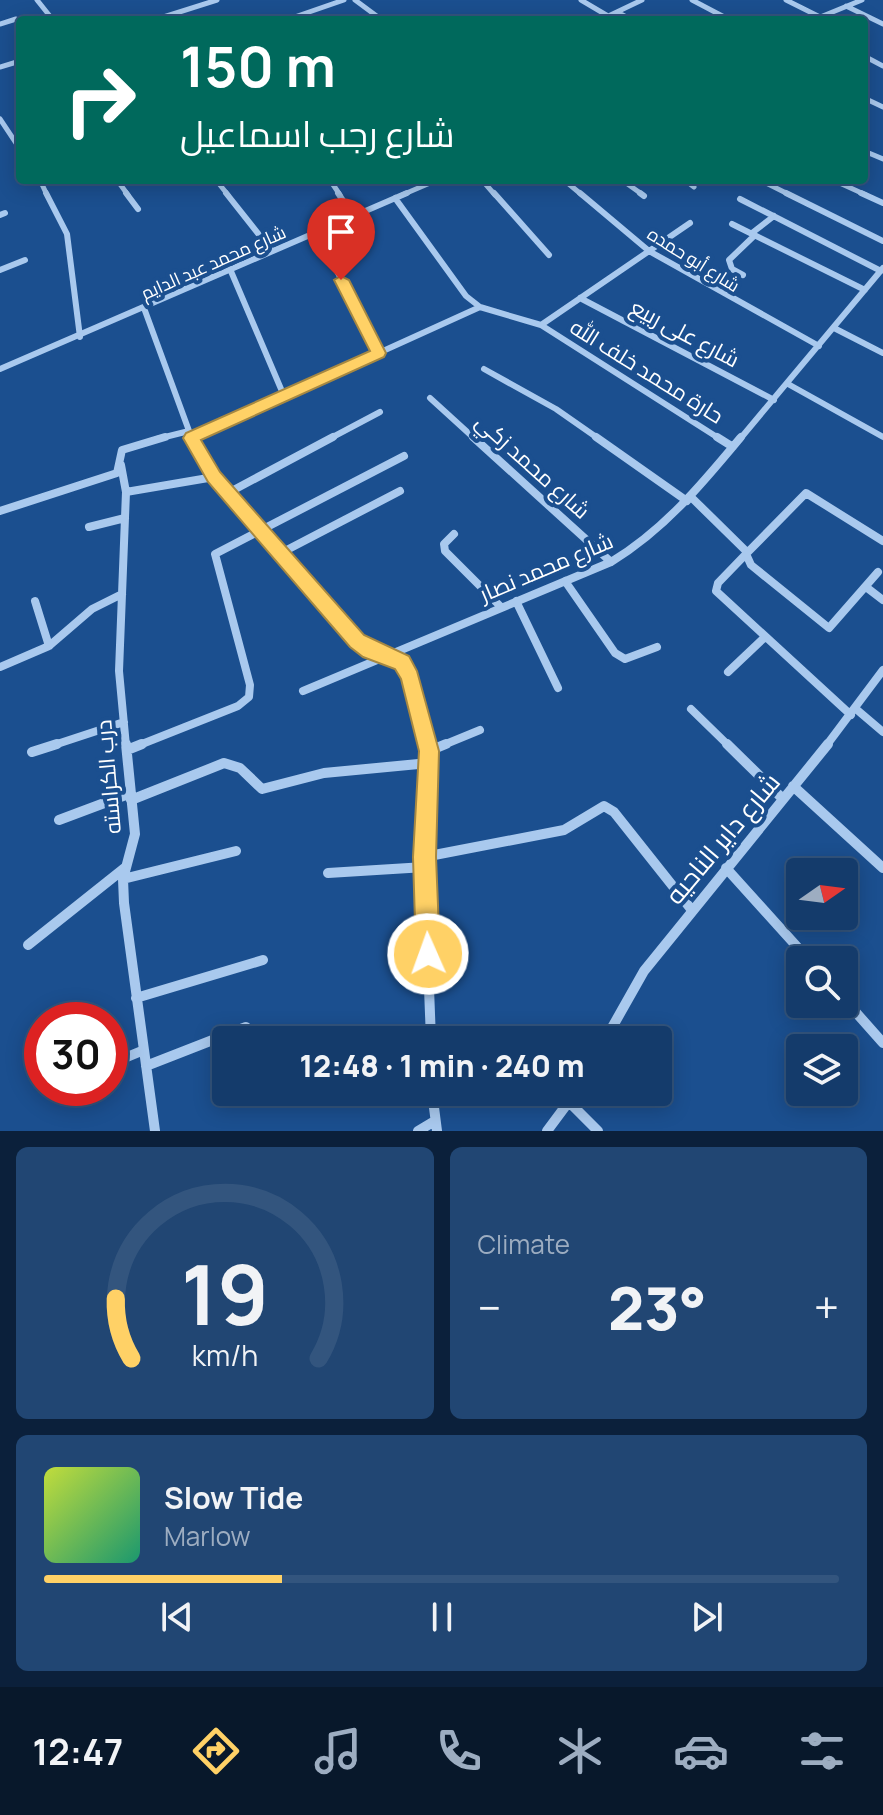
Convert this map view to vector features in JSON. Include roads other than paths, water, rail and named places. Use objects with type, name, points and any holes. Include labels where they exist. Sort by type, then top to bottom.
[{"type":"street","points":[[37,0],[50,16]]},
{"type":"street","points":[[167,16],[217,0]]},
{"type":"street","points":[[298,16],[344,0]]},
{"type":"street","points":[[355,0],[377,16]]},
{"type":"street","points":[[581,0],[608,16],[642,0]]},
{"type":"street","points":[[692,0],[722,16]]},
{"type":"street","points":[[786,0],[818,16]]},
{"type":"street","points":[[822,16],[857,1]]},
{"type":"street","points":[[846,6],[867,16]]},
{"type":"street","points":[[617,12],[624,16]]},
{"type":"street","points":[[0,24],[16,19]]},
{"type":"street","points":[[0,119],[16,143]]},
{"type":"street","points":[[42,184],[67,234],[80,337]]},
{"type":"street","points":[[120,184],[138,209]]},
{"type":"street","points":[[219,184],[272,251]]},
{"type":"street","points":[[333,184],[353,216]]},
{"type":"street","points":[[417,184],[420,188]]},
{"type":"street","name":"شارع محمد عبد الدايم","points":[[0,369],[428,184]]},
{"type":"street","points":[[486,184],[549,255]]},
{"type":"street","name":"شارع أبو حمده","points":[[569,184],[649,251],[819,346]]},
{"type":"street","points":[[628,184],[644,196]]},
{"type":"street","points":[[690,184],[694,187]]},
{"type":"street","points":[[768,184],[883,241]]},
{"type":"street","points":[[842,184],[883,203]]},
{"type":"street","points":[[0,511],[117,473],[122,450],[128,446],[190,434],[284,396],[480,307],[466,296],[395,198]]},
{"type":"street","points":[[740,199],[882,270]]},
{"type":"street","points":[[743,275],[732,269],[729,260],[774,216]]},
{"type":"street","points":[[541,325],[690,223]]},
{"type":"street","points":[[732,224],[865,290]]},
{"type":"street","points":[[317,232],[379,353]]},
{"type":"street","points":[[0,270],[25,260]]},
{"type":"street","points":[[230,269],[284,396]]},
{"type":"street","name":"شارع محمد نصار","points":[[303,691],[611,562],[637,546],[689,499],[882,270]]},
{"type":"street","points":[[872,282],[883,287]]},
{"type":"street","name":"شارع على ربيع","points":[[580,298],[774,400]]},
{"type":"street","name":"حارة محمد خلف الله","points":[[480,307],[541,325],[733,447]]},
{"type":"street","points":[[144,308],[190,434],[214,477],[357,641],[370,650],[388,653],[402,663],[410,677],[429,751],[425,862],[431,1026]]},
{"type":"street","points":[[834,328],[883,353]]},
{"type":"street","points":[[484,369],[556,409],[689,499],[746,553],[751,565],[824,627],[834,626],[878,572]]},
{"type":"street","points":[[788,384],[883,437]]},
{"type":"street","name":"شارع محمد زكي","points":[[430,398],[611,562]]},
{"type":"street","points":[[228,493],[380,412]]},
{"type":"street","points":[[127,750],[238,706],[249,697],[250,685],[215,554],[404,456]]},
{"type":"street","name":"درب الكراسته","points":[[121,465],[126,492],[119,671],[135,834],[123,879],[155,1131]]},
{"type":"street","points":[[126,492],[214,477]]},
{"type":"street","points":[[281,553],[400,491]]},
{"type":"street","points":[[883,541],[806,493],[718,583],[716,591],[765,637],[854,712],[883,732]]},
{"type":"street","points":[[89,527],[125,518]]},
{"type":"street","points":[[454,534],[444,544],[445,551],[501,607]]},
{"type":"street","points":[[565,581],[615,653],[625,659],[657,647]]},
{"type":"street","points":[[866,587],[883,600]]},
{"type":"street","points":[[0,667],[49,646],[92,609],[122,594]]},
{"type":"street","points":[[35,601],[49,646]]},
{"type":"street","points":[[516,601],[558,688]]},
{"type":"street","points":[[728,672],[765,637]]},
{"type":"street","name":"شارع داير الناحيه","points":[[613,1026],[644,971],[691,909],[854,712],[883,670]]},
{"type":"street","points":[[691,709],[783,799]]},
{"type":"street","points":[[32,752],[124,722]]},
{"type":"street","points":[[429,751],[480,730]]},
{"type":"street","points":[[59,820],[224,763],[240,768],[262,789],[324,773],[429,763]]},
{"type":"street","points":[[793,786],[883,868]]},
{"type":"street","points":[[328,873],[425,862],[564,830],[604,806],[614,812],[691,909]]},
{"type":"street","points":[[123,879],[236,851]]},
{"type":"street","points":[[28,945],[126,867]]},
{"type":"street","points":[[726,868],[796,946]]},
{"type":"street","points":[[136,998],[263,960]]},
{"type":"street","points":[[858,1015],[883,1043]]},
{"type":"street","points":[[146,1066],[212,1040]]},
{"type":"street","points":[[128,1057],[144,1050]]},
{"type":"street","points":[[418,1131],[435,1127],[433,1106]]},
{"type":"street","points":[[547,1131],[567,1106]]},
{"type":"street","points":[[579,1106],[598,1131]]}]
